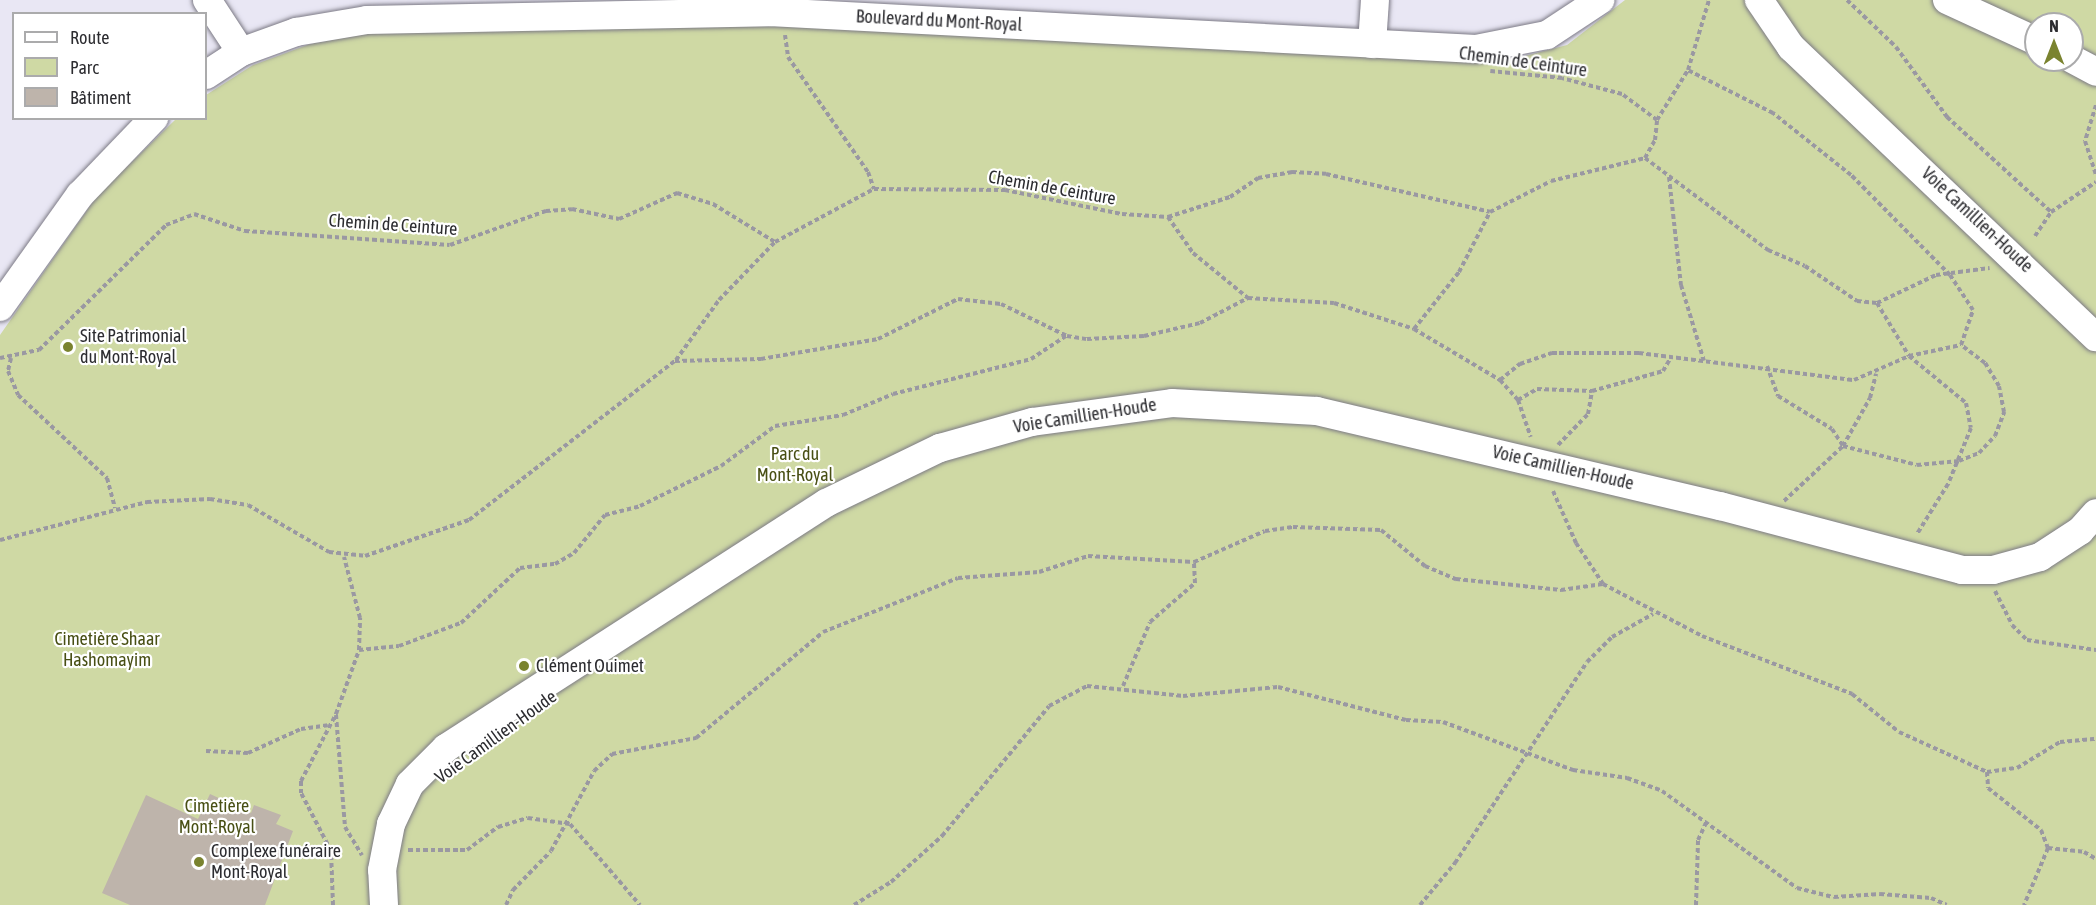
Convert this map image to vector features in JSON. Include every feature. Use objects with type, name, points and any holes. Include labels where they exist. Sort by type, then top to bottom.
[{"type":"street","points":[[207,0],[241,52]]},
{"type":"street","points":[[1372,44],[1375,0]]},
{"type":"street","name":"Boulevard du Mont-Royal","points":[[207,74],[241,52],[296,32],[367,20],[774,12],[1476,49],[1514,45],[1560,28],[1600,0]]},
{"type":"street","name":"Voie Camillien-Houde","points":[[1759,0],[1791,47],[2096,337]]},
{"type":"street","name":"Voie Camillien-Houde","points":[[1781,0],[1865,100],[2096,318]]},
{"type":"street","points":[[1947,0],[2024,35]]},
{"type":"street","points":[[0,307],[80,195],[152,120]]},
{"type":"street","name":"Voie Camillien-Houde","points":[[384,905],[382,870],[400,801],[446,748],[816,509],[940,448],[1060,417],[1212,403],[1317,411],[1773,520],[1962,570],[2009,567],[2053,550],[2096,513]]},
{"type":"street","name":"Voie Camillien-Houde","points":[[402,905],[403,850],[415,808],[446,769],[725,577],[900,476],[976,446],[1073,424],[1181,413],[1310,420],[1736,520],[1941,578],[1991,582],[2047,566],[2096,532]]},
{"type":"path","points":[[1645,158],[1658,120],[1688,70],[1709,0]]},
{"type":"path","points":[[1847,0],[1896,47],[1947,117],[2051,212]]},
{"type":"path","points":[[774,12],[788,57],[874,189]]},
{"type":"path","name":"Chemin de Ceinture","points":[[1482,70],[1604,88],[1636,100],[1658,120]]},
{"type":"path","points":[[1688,70],[1773,114],[1851,175],[1950,275],[1973,310],[1961,345]]},
{"type":"path","points":[[2096,105],[2085,141],[2096,175]]},
{"type":"path","points":[[1645,158],[1768,250],[1805,266],[1836,291],[1876,303],[1909,356],[1966,403],[1971,428],[1959,461],[1907,557]]},
{"type":"path","points":[[675,361],[761,359],[878,339],[958,299],[1001,304],[1067,336],[1144,336],[1200,323],[1248,298],[1334,303],[1414,329],[1459,272],[1490,212],[1551,181],[1645,158]]},
{"type":"path","name":"Chemin de Ceinture","points":[[0,358],[11,358],[39,350],[166,225],[183,216],[203,214],[245,231],[450,246],[546,211],[572,209],[619,219],[676,193],[713,204],[775,242],[874,189],[1005,190],[1122,214],[1168,217],[1230,197],[1258,178],[1292,172],[1326,174],[1490,212]]},
{"type":"path","points":[[1669,177],[1681,285],[1704,361]]},
{"type":"path","points":[[2035,236],[2051,212],[2096,182]]},
{"type":"path","points":[[1168,217],[1193,253],[1248,298]]},
{"type":"path","points":[[0,540],[115,508],[174,499],[248,505],[344,557],[365,556],[469,520],[675,361],[719,300],[775,242]]},
{"type":"path","points":[[1876,303],[1936,275],[1950,275],[1996,265]]},
{"type":"path","points":[[359,650],[399,646],[461,623],[520,568],[555,564],[574,553],[605,515],[640,506],[721,466],[775,426],[843,415],[893,394],[1030,359],[1067,336]]},
{"type":"path","points":[[1500,380],[1520,364],[1552,353],[1639,353],[1670,359],[1767,366],[1854,380],[1876,374],[1909,356],[1961,345],[1985,363],[1999,386],[2004,412],[1995,436],[1979,453],[1959,461],[1917,465],[1843,446],[1832,429],[1779,396],[1767,366]]},
{"type":"path","points":[[11,358],[8,371],[18,395],[96,465],[107,478],[115,508]]},
{"type":"path","points":[[1518,399],[1537,389],[1592,391],[1663,371],[1670,359]]},
{"type":"path","points":[[1773,520],[1788,495],[1843,446],[1870,398],[1876,374]]},
{"type":"path","points":[[1541,463],[1588,414],[1592,391]]},
{"type":"path","points":[[506,905],[570,824],[594,771],[612,754],[696,738],[800,647],[879,607],[958,578],[1039,572],[1088,556],[1194,562],[1265,531],[1366,528],[1381,530],[1425,566],[1456,579],[1561,590],[1603,584],[1653,614],[1763,661],[1817,677],[1876,710],[1899,732],[1987,772],[2017,768],[2060,742],[2096,740]]},
{"type":"path","points":[[333,905],[332,850],[301,793],[302,781],[328,725],[336,714],[359,650],[360,618],[344,557]]},
{"type":"path","points":[[1123,686],[1150,622],[1195,583],[1194,562]]},
{"type":"path","points":[[1991,582],[2008,618],[2027,640],[2096,650]]},
{"type":"path","points":[[1420,905],[1455,863],[1527,750],[1587,662],[1612,637],[1653,614]]},
{"type":"path","points":[[854,905],[891,882],[942,836],[1049,706],[1087,686],[1123,686],[1183,696],[1278,687],[1406,720],[1443,722],[1527,750],[1573,770],[1626,778],[1662,791],[1797,888],[1834,897],[1880,894],[1931,898],[1947,905]]},
{"type":"path","points":[[336,714],[345,827],[357,852],[382,870]]},
{"type":"path","points":[[206,751],[248,753],[301,729],[328,725]]},
{"type":"path","points":[[1987,772],[1988,788],[2041,830],[2048,848],[2024,905]]},
{"type":"path","points":[[403,850],[467,850],[498,827],[528,818],[570,824],[640,905]]},
{"type":"path","points":[[1696,905],[1698,840],[1706,823]]},
{"type":"path","points":[[2048,848],[2084,852],[2096,859]]},
{"type":"green space","name":"Parc du Mont-Royal","points":[[1625,0],[2096,0],[2096,905],[0,905],[0,335],[97,196],[175,120],[207,120],[207,94],[253,65],[310,44],[375,32],[784,25],[1506,61],[1567,45]]},
{"type":"building","name":"Complexe funéraire Mont-Royal","points":[[210,794],[251,813],[254,805],[281,815],[276,824],[293,831],[265,905],[130,905],[102,893],[146,795],[198,819]]},
{"type":"place","name":"Site Patrimonial du Mont-Royal","points":[[68,347]]},
{"type":"place","name":"Clément Ouimet","points":[[524,666]]},
{"type":"place","name":"Complexe funéraire Mont-Royal","points":[[199,862]]},
{"type":"park label","name":"Cimetière Shaar Hashomayim","points":[[107,650]]},
{"type":"park label","name":"Cimetière Mont-Royal","points":[[217,817]]}]
